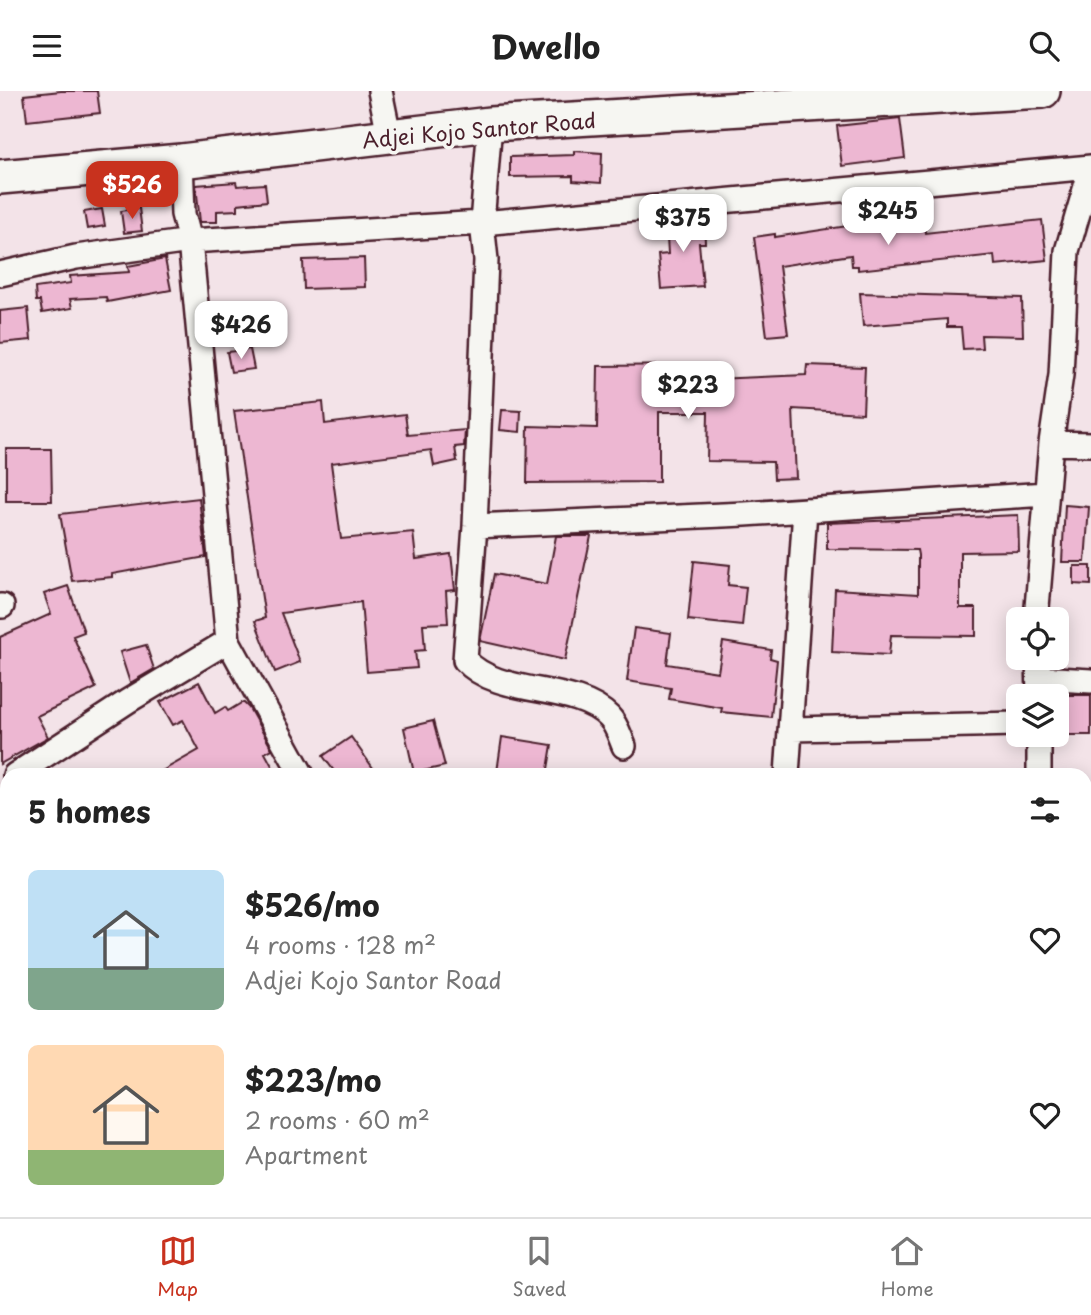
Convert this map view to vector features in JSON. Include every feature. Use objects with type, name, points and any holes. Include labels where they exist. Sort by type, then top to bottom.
[{"type":"street","points":[[380,91],[389,135]]},
{"type":"street","name":"Adjei Kojo Santor Road","points":[[0,177],[181,161],[490,124],[1043,91]]},
{"type":"street","points":[[490,124],[482,223],[486,260],[475,526],[465,660],[482,675],[569,698],[598,710],[610,718],[624,746]]},
{"type":"street","points":[[181,161],[183,214],[190,241],[228,641],[298,768]]},
{"type":"street","points":[[0,274],[76,257],[190,241],[482,223],[1091,168],[1067,251],[1061,375],[1045,494],[1036,607]]},
{"type":"street","points":[[1051,443],[1091,444]]},
{"type":"street","points":[[475,526],[805,510],[1045,494]]},
{"type":"street","points":[[788,768],[805,510]]},
{"type":"street","points":[[26,768],[128,701],[228,641]]},
{"type":"street","points":[[1038,677],[1091,681]]},
{"type":"street","points":[[792,729],[1006,724]]},
{"type":"street","points":[[1039,747],[1039,768]]},
{"type":"building","points":[[97,91],[100,113],[27,121],[24,95]]},
{"type":"building","points":[[900,119],[905,158],[842,166],[837,126]]},
{"type":"building","points":[[574,151],[602,153],[601,183],[573,181],[573,176],[510,177],[510,157],[574,155]]},
{"type":"building","points":[[236,182],[237,186],[265,184],[267,201],[238,204],[238,210],[217,211],[217,222],[200,222],[196,185]]},
{"type":"building","points":[[903,198],[903,201],[922,199],[925,233],[1042,220],[1047,260],[995,265],[994,255],[858,270],[858,266],[852,266],[851,255],[779,266],[788,334],[767,336],[754,237],[775,234],[775,237],[848,226],[848,218],[856,218],[854,205]]},
{"type":"building","points":[[139,208],[142,231],[124,233],[121,211]]},
{"type":"building","points":[[102,209],[105,226],[87,229],[84,212]]},
{"type":"building","points":[[704,218],[705,243],[699,243],[703,286],[661,289],[658,255],[668,254],[666,220]]},
{"type":"building","points":[[364,258],[365,287],[304,289],[303,260]]},
{"type":"building","points":[[165,259],[171,290],[107,302],[106,297],[70,299],[72,308],[42,313],[40,301],[36,301],[35,288],[71,283],[70,276],[129,272],[128,266]]},
{"type":"building","points":[[860,293],[1022,298],[1023,336],[981,335],[982,348],[963,349],[961,327],[947,327],[947,319],[863,326]]},
{"type":"building","points":[[28,308],[31,340],[0,343],[0,311]]},
{"type":"building","points":[[250,349],[254,369],[231,372],[227,352]]},
{"type":"building","points":[[691,365],[691,380],[806,375],[807,365],[865,367],[863,413],[793,409],[796,478],[774,479],[773,462],[707,461],[708,412],[659,412],[659,482],[527,483],[528,426],[597,428],[598,366]]},
{"type":"building","points":[[323,402],[325,424],[405,414],[408,435],[465,430],[464,446],[455,447],[457,461],[434,466],[431,450],[331,463],[341,539],[413,532],[416,559],[451,554],[455,590],[446,591],[448,623],[423,624],[425,650],[415,651],[417,668],[367,672],[361,602],[281,613],[300,662],[275,672],[255,621],[265,618],[234,411]]},
{"type":"building","points":[[502,410],[521,411],[520,432],[500,430]]},
{"type":"building","points":[[6,449],[51,449],[52,501],[6,501]]},
{"type":"building","points":[[199,498],[206,557],[112,574],[112,577],[72,581],[60,514]]},
{"type":"building","points":[[1065,505],[1089,507],[1085,562],[1062,562]]},
{"type":"building","points":[[1018,515],[1019,551],[960,552],[960,608],[976,608],[976,636],[891,635],[889,655],[832,652],[835,589],[918,594],[918,555],[917,550],[827,549],[827,523]]},
{"type":"building","points":[[556,536],[591,536],[565,660],[480,641],[494,574],[547,584]]},
{"type":"building","points":[[694,561],[730,565],[728,585],[746,587],[742,626],[688,620]]},
{"type":"building","points":[[1074,566],[1091,566],[1091,585],[1074,584]]},
{"type":"building","points":[[68,586],[84,632],[73,636],[96,688],[37,716],[48,737],[0,764],[0,637],[51,614],[44,594]]},
{"type":"building","points":[[634,628],[671,633],[667,664],[718,672],[723,642],[771,650],[770,658],[777,660],[771,717],[721,712],[722,708],[669,699],[671,688],[627,681]]},
{"type":"building","points":[[146,645],[154,669],[130,683],[120,652]]},
{"type":"building","points":[[199,682],[215,713],[225,707],[228,711],[243,702],[272,749],[265,753],[273,768],[167,768],[199,750],[183,720],[173,725],[160,702]]},
{"type":"building","points":[[1069,695],[1091,695],[1091,735],[1069,735]]},
{"type":"building","points":[[433,721],[445,766],[413,768],[404,728]]},
{"type":"building","points":[[351,737],[373,768],[332,768],[323,756]]},
{"type":"building","points":[[502,737],[552,745],[548,768],[498,768]]}]
